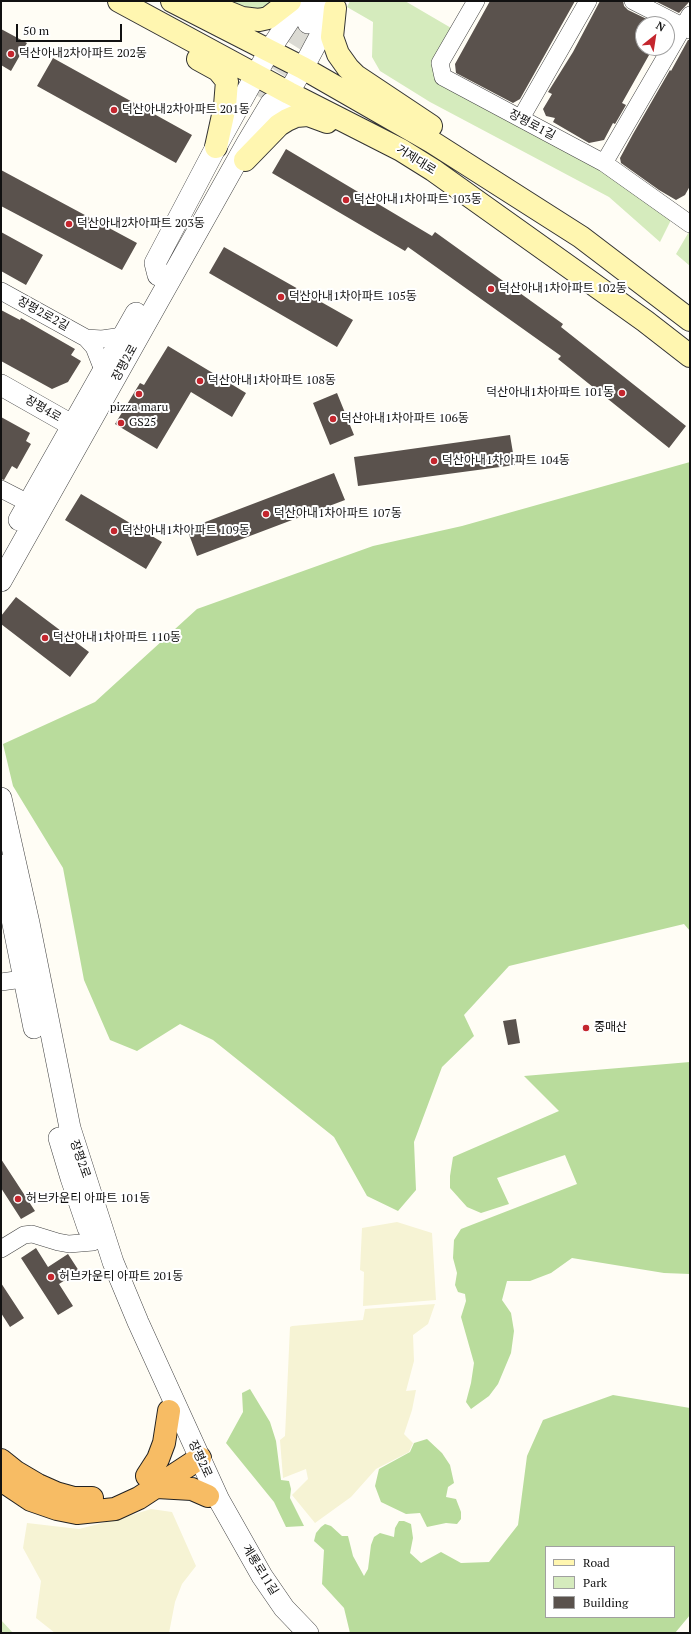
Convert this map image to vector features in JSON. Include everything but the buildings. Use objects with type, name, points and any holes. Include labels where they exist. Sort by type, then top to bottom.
[{"type":"highway","points":[[152,1482],[164,1443],[169,1411]]},
{"type":"highway","points":[[1,1480],[32,1500],[57,1509],[77,1513],[115,1509],[139,1498],[152,1482],[193,1455]]},
{"type":"highway","points":[[1,1460],[38,1485],[56,1493],[74,1498],[91,1499],[110,1495],[132,1486],[152,1482],[192,1489],[213,1500]]},
{"type":"main road","points":[[103,1],[109,8],[218,70],[228,81],[225,106],[216,147]]},
{"type":"main road","name":"거제대로","points":[[119,1],[256,75],[274,98],[401,150],[459,188],[645,321],[690,356]]},
{"type":"main road","name":"거제대로","points":[[172,1],[303,68],[432,142],[581,237],[690,320]]},
{"type":"main road","points":[[201,1],[242,18],[259,20],[268,18],[290,1]]},
{"type":"main road","points":[[332,3],[332,37],[338,54],[348,68],[362,80],[460,144],[470,156],[474,169]]},
{"type":"main road","points":[[243,147],[261,145],[279,125],[296,116],[308,115],[330,123],[377,145],[401,150]]},
{"type":"street","points":[[302,1],[269,51],[216,147],[155,263],[164,279],[179,280],[243,147],[274,98],[303,68],[332,3]]},
{"type":"street","name":"장평로1길","points":[[476,1],[440,63],[443,77],[604,163],[688,216]]},
{"type":"street","points":[[521,118],[588,1]]},
{"type":"street","points":[[604,163],[688,24],[633,1]]},
{"type":"street","points":[[312,26],[332,3]]},
{"type":"street","points":[[243,147],[274,98]]},
{"type":"street","name":"장평2로","points":[[78,429],[103,370],[123,336],[164,279]]},
{"type":"street","name":"장평2로","points":[[1,581],[35,506],[164,279]]},
{"type":"street","name":"장평2로2길","points":[[1,291],[86,338]]},
{"type":"street","points":[[86,338],[102,339],[123,336]]},
{"type":"street","points":[[86,338],[94,347],[103,370]]},
{"type":"street","name":"장평4로","points":[[1,385],[78,429]]},
{"type":"street","points":[[1,489],[35,506]]},
{"type":"street","name":"장평2로","points":[[1,554],[35,506]]},
{"type":"street","name":"장평2로","points":[[1,798],[6,859],[32,978],[99,1240],[105,1272],[169,1411],[193,1455]]},
{"type":"street","points":[[1,982],[32,978]]},
{"type":"street","points":[[1,1249],[24,1235],[32,1234],[69,1244],[99,1240]]},
{"type":"street","name":"장평2로","points":[[99,1240],[113,1262],[213,1500]]},
{"type":"street","name":"계룡로11길","points":[[213,1500],[255,1581],[278,1615],[295,1633]]},
{"type":"street","name":"계룡로11길","points":[[213,1500],[284,1608],[308,1633]]},
{"type":"shaded area","points":[[397,1222],[432,1233],[436,1300],[363,1306],[364,1272],[360,1270],[362,1228]]},
{"type":"shaded area","points":[[435,1304],[428,1324],[413,1335],[414,1361],[406,1391],[416,1390],[412,1410],[404,1434],[413,1443],[409,1452],[376,1469],[351,1497],[315,1523],[292,1495],[308,1479],[306,1469],[283,1478],[280,1440],[285,1436],[290,1327],[363,1320],[365,1309]]},
{"type":"shaded area","points":[[151,1509],[172,1512],[196,1566],[182,1584],[175,1602],[169,1633],[55,1633],[36,1618],[41,1581],[23,1548],[27,1523],[79,1529]]},
{"type":"green space","points":[[223,1],[281,1],[261,14]]},
{"type":"green space","points":[[350,1],[405,1],[458,32],[443,77],[675,212],[660,242],[609,197],[430,102],[380,71],[372,57],[373,22],[347,7]]},
{"type":"green space","points":[[690,230],[690,266],[676,254]]},
{"type":"green space","points":[[690,462],[690,931],[684,924],[509,966],[464,1015],[474,1036],[442,1067],[414,1142],[416,1190],[398,1211],[367,1196],[334,1137],[213,1040],[180,1024],[137,1051],[110,1040],[84,980],[63,868],[13,786],[3,744],[95,702],[197,609],[373,546],[462,526]]},
{"type":"green space","points":[[690,1062],[690,1274],[664,1273],[572,1258],[551,1273],[530,1281],[507,1281],[502,1300],[511,1313],[514,1331],[511,1353],[498,1384],[489,1396],[471,1409],[466,1402],[474,1363],[461,1317],[466,1301],[465,1294],[458,1292],[455,1285],[457,1273],[453,1258],[454,1240],[461,1229],[577,1184],[565,1155],[497,1178],[509,1204],[481,1213],[467,1207],[450,1188],[453,1157],[559,1111],[524,1076]]},
{"type":"green space","points":[[250,1389],[270,1422],[276,1441],[281,1480],[289,1481],[291,1489],[290,1498],[304,1526],[286,1527],[274,1502],[226,1443],[243,1412],[242,1393]]},
{"type":"green space","points":[[613,1395],[690,1408],[690,1615],[675,1633],[350,1633],[344,1608],[322,1584],[324,1550],[314,1541],[316,1533],[321,1527],[325,1524],[331,1526],[342,1536],[348,1536],[353,1556],[364,1576],[368,1569],[371,1545],[374,1537],[380,1533],[394,1537],[395,1528],[399,1521],[404,1521],[411,1524],[413,1538],[410,1553],[421,1563],[441,1552],[461,1563],[489,1562],[518,1525],[527,1456],[543,1420]]},
{"type":"green space","points":[[427,1439],[442,1453],[450,1465],[454,1483],[448,1487],[446,1497],[456,1499],[461,1512],[461,1519],[457,1524],[446,1523],[427,1527],[420,1513],[406,1514],[381,1502],[375,1486],[379,1469],[410,1452],[414,1443]]},
{"type":"green space","points":[[1,1620],[13,1633],[1,1633]]},
{"type":"tunnel","points":[[261,98],[308,23]]},
{"type":"place","name":"덕산아내2차아파트 202동","points":[[11,54]]},
{"type":"place","name":"덕산아내2차아파트 201동","points":[[114,110]]},
{"type":"place","name":"덕산아내1차아파트 103동","points":[[346,200]]},
{"type":"place","name":"덕산아내2차아파트 203동","points":[[69,224]]},
{"type":"place","name":"덕산아내1차아파트 102동","points":[[491,289]]},
{"type":"place","name":"덕산아내1차아파트 105동","points":[[281,297]]},
{"type":"place","name":"덕산아내1차아파트 108동","points":[[200,381]]},
{"type":"place","name":"덕산아내1차아파트 101동","points":[[622,393]]},
{"type":"place","name":"pizza maru","points":[[139,394]]},
{"type":"place","name":"덕산아내1차아파트 106동","points":[[333,419]]},
{"type":"place","name":"GS25","points":[[121,423]]},
{"type":"place","name":"덕산아내1차아파트 104동","points":[[434,461]]},
{"type":"place","name":"덕산아내1차아파트 107동","points":[[266,514]]},
{"type":"place","name":"덕산아내1차아파트 109동","points":[[114,531]]},
{"type":"place","name":"덕산아내1차아파트 110동","points":[[45,638]]},
{"type":"place","name":"중매산","points":[[586,1028]]},
{"type":"place","name":"허브카운티 아파트 101동","points":[[18,1199]]},
{"type":"place","name":"허브카운티 아파트 201동","points":[[51,1277]]}]
